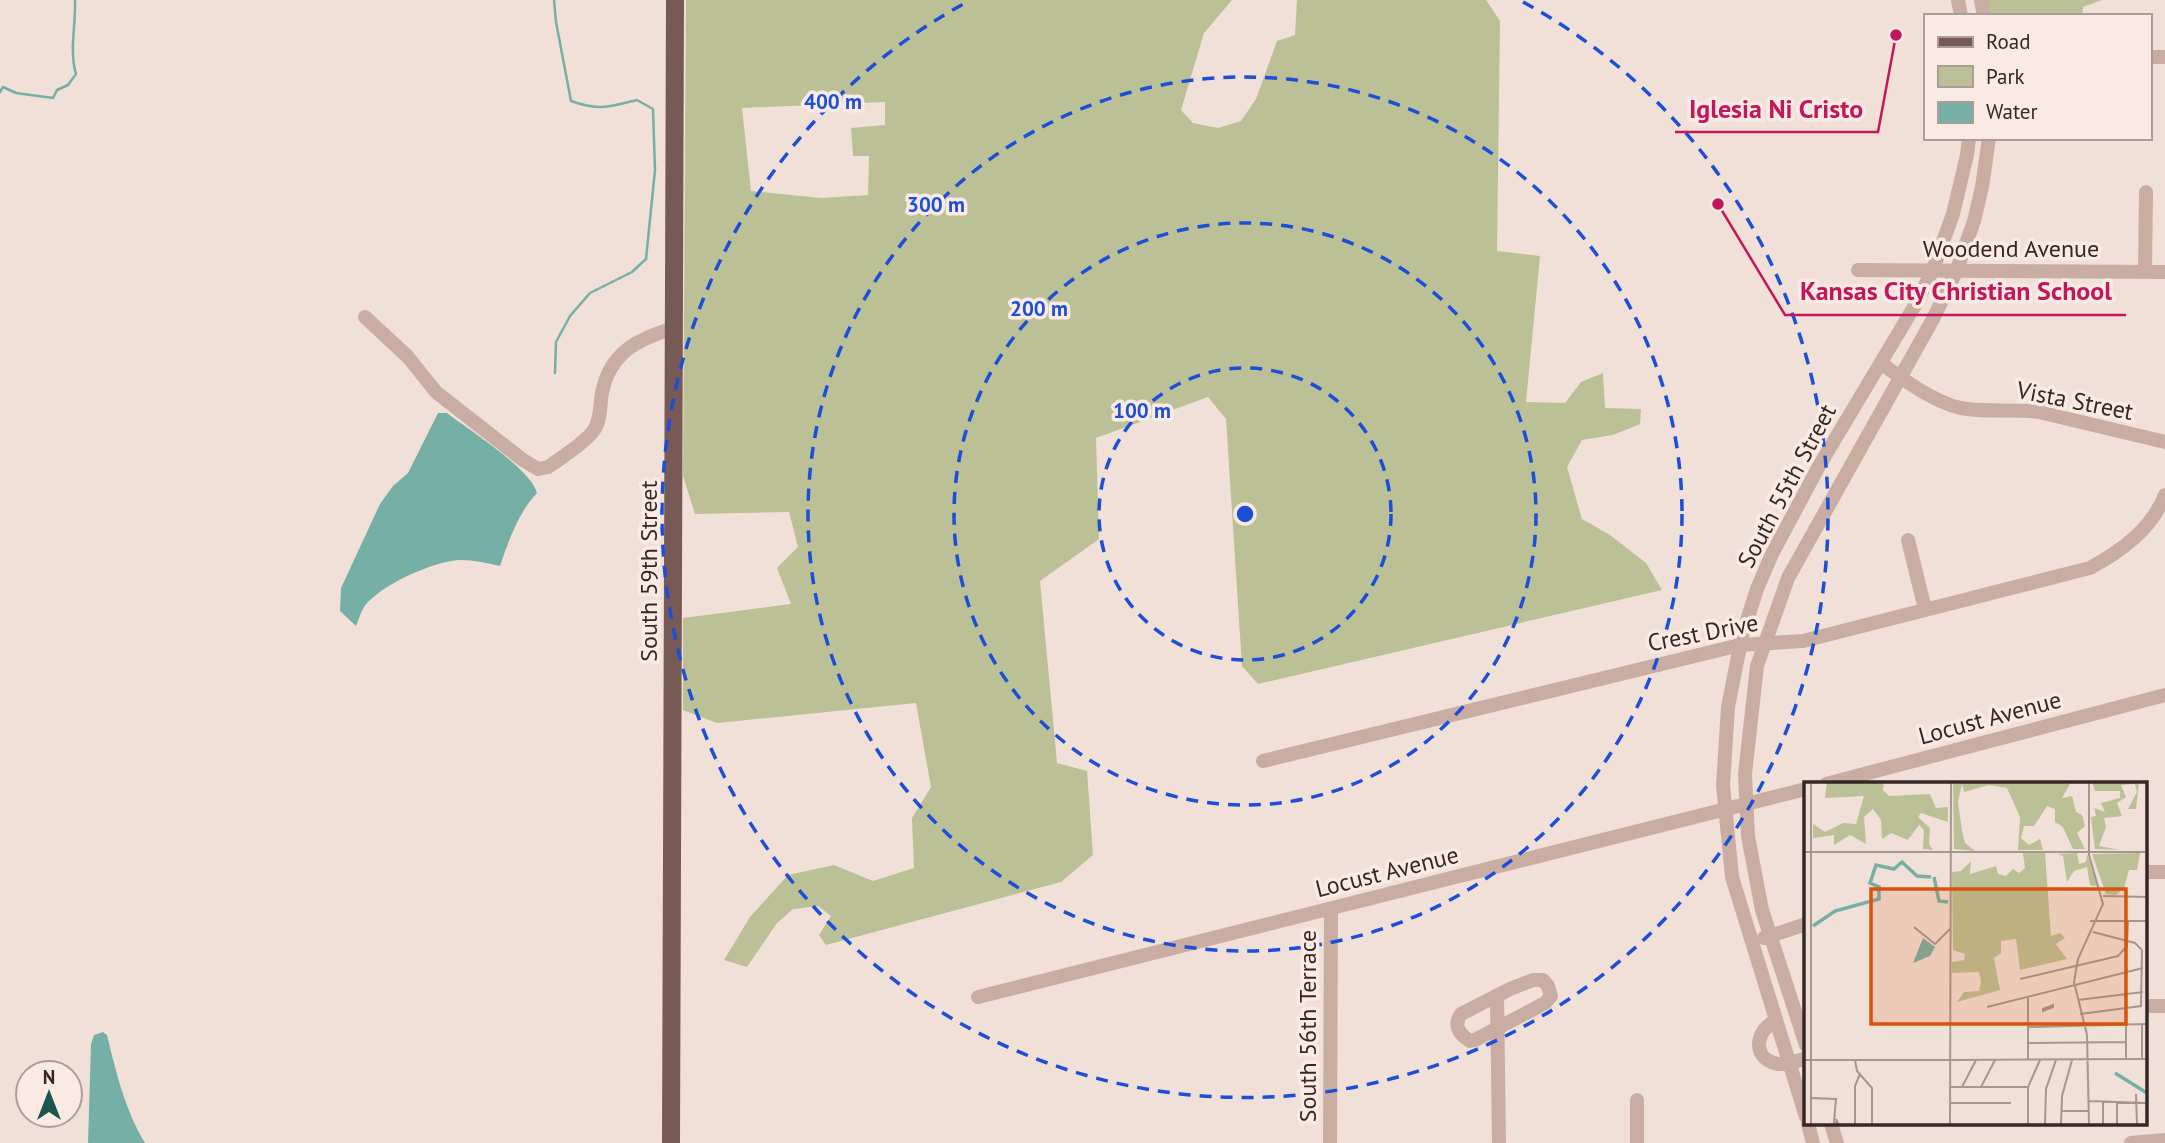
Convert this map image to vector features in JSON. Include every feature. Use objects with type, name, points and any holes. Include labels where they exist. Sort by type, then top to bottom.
[{"type":"main road","name":"South 59th Street","points":[[671,1143],[675,0]]},
{"type":"street","name":"South 55th Street","points":[[1804,1110],[1732,877],[1723,785],[1728,707],[1740,645],[1757,589],[1772,554],[1819,466],[1932,272],[1953,214],[1969,140]]},
{"type":"street","name":"South 55th Street","points":[[1804,1039],[1762,910],[1752,863],[1745,774],[1757,666],[1788,578],[1933,319],[1956,272],[1974,221],[1989,140]]},
{"type":"street","points":[[2145,271],[2146,192]]},
{"type":"street","name":"Woodend Avenue","points":[[1858,270],[2165,272]]},
{"type":"street","points":[[365,317],[398,347],[436,391],[538,469],[548,467],[595,430],[606,378],[626,350],[643,339],[674,328]]},
{"type":"street","name":"Vista Street","points":[[1881,363],[1936,398],[1965,409],[2039,412],[2165,442]]},
{"type":"street","name":"Crest Drive","points":[[1263,761],[1740,645],[1804,640],[2090,568],[2133,540],[2150,522],[2165,495]]},
{"type":"street","points":[[1908,540],[1925,608]]},
{"type":"street","name":"Locust Avenue","points":[[1834,782],[2165,695]]},
{"type":"street","name":"Locust Avenue","points":[[978,998],[1804,790]]},
{"type":"street","name":"South 56th Terrace","points":[[1330,1143],[1331,910]]},
{"type":"street","points":[[1751,942],[1804,925]]},
{"type":"street","points":[[1533,980],[1543,980],[1551,996],[1545,1003],[1497,1028],[1469,1041],[1457,1028],[1457,1019],[1461,1014],[1497,996],[1533,980]]},
{"type":"street","points":[[1497,996],[1499,1143]]},
{"type":"street","points":[[1775,1021],[1765,1029],[1759,1039],[1758,1049],[1765,1059],[1778,1064],[1789,1064],[1804,1059]]},
{"type":"street","points":[[1636,1143],[1637,1100]]},
{"type":"street","points":[[1809,1126],[1813,1143]]},
{"type":"street","points":[[1832,1126],[1837,1143]]},
{"type":"street","points":[[2131,1143],[2164,1141]]},
{"type":"green space","points":[[686,0],[1232,0],[1204,33],[1181,110],[1193,123],[1218,128],[1241,121],[1256,99],[1277,41],[1295,35],[1297,0],[1486,0],[1500,21],[1497,251],[1540,256],[1526,402],[1565,403],[1581,382],[1603,373],[1605,408],[1641,409],[1640,424],[1613,435],[1582,440],[1567,467],[1582,519],[1610,535],[1646,563],[1662,590],[1258,684],[1242,666],[1226,419],[1208,397],[1096,438],[1099,539],[1040,581],[1057,763],[1087,771],[1093,855],[1061,882],[826,945],[819,935],[831,916],[818,906],[793,909],[777,923],[747,967],[724,960],[750,917],[788,875],[834,865],[873,881],[914,868],[912,818],[931,787],[916,703],[717,723],[683,710],[683,618],[791,604],[777,568],[798,547],[789,512],[695,514],[683,476]],"holes":[[[885,102],[885,125],[851,128],[853,156],[869,156],[868,195],[821,198],[751,191],[742,108]]]},
{"type":"green space","points":[[1987,0],[2102,0],[2083,7],[2082,14],[1990,14]]},
{"type":"water","points":[[438,413],[447,413],[498,450],[524,473],[537,493],[519,518],[500,566],[457,560],[418,571],[396,582],[368,602],[356,626],[340,611],[341,588],[380,504],[393,486],[408,473]]},
{"type":"water","points":[[103,1032],[107,1035],[127,1104],[145,1143],[88,1143],[91,1044],[94,1035]]},
{"type":"waterway","points":[[0,92],[3,87],[16,93],[53,98],[57,90],[68,85],[76,74],[73,47],[75,0]]},
{"type":"waterway","points":[[554,0],[571,101],[604,107],[637,100],[653,109],[655,170],[646,259],[632,272],[590,293],[570,316],[556,342],[555,373]]},
{"type":"place","name":"Iglesia Ni Cristo","points":[[1896,35]]},
{"type":"place","name":"Kansas City Christian School","points":[[1718,204]]}]
